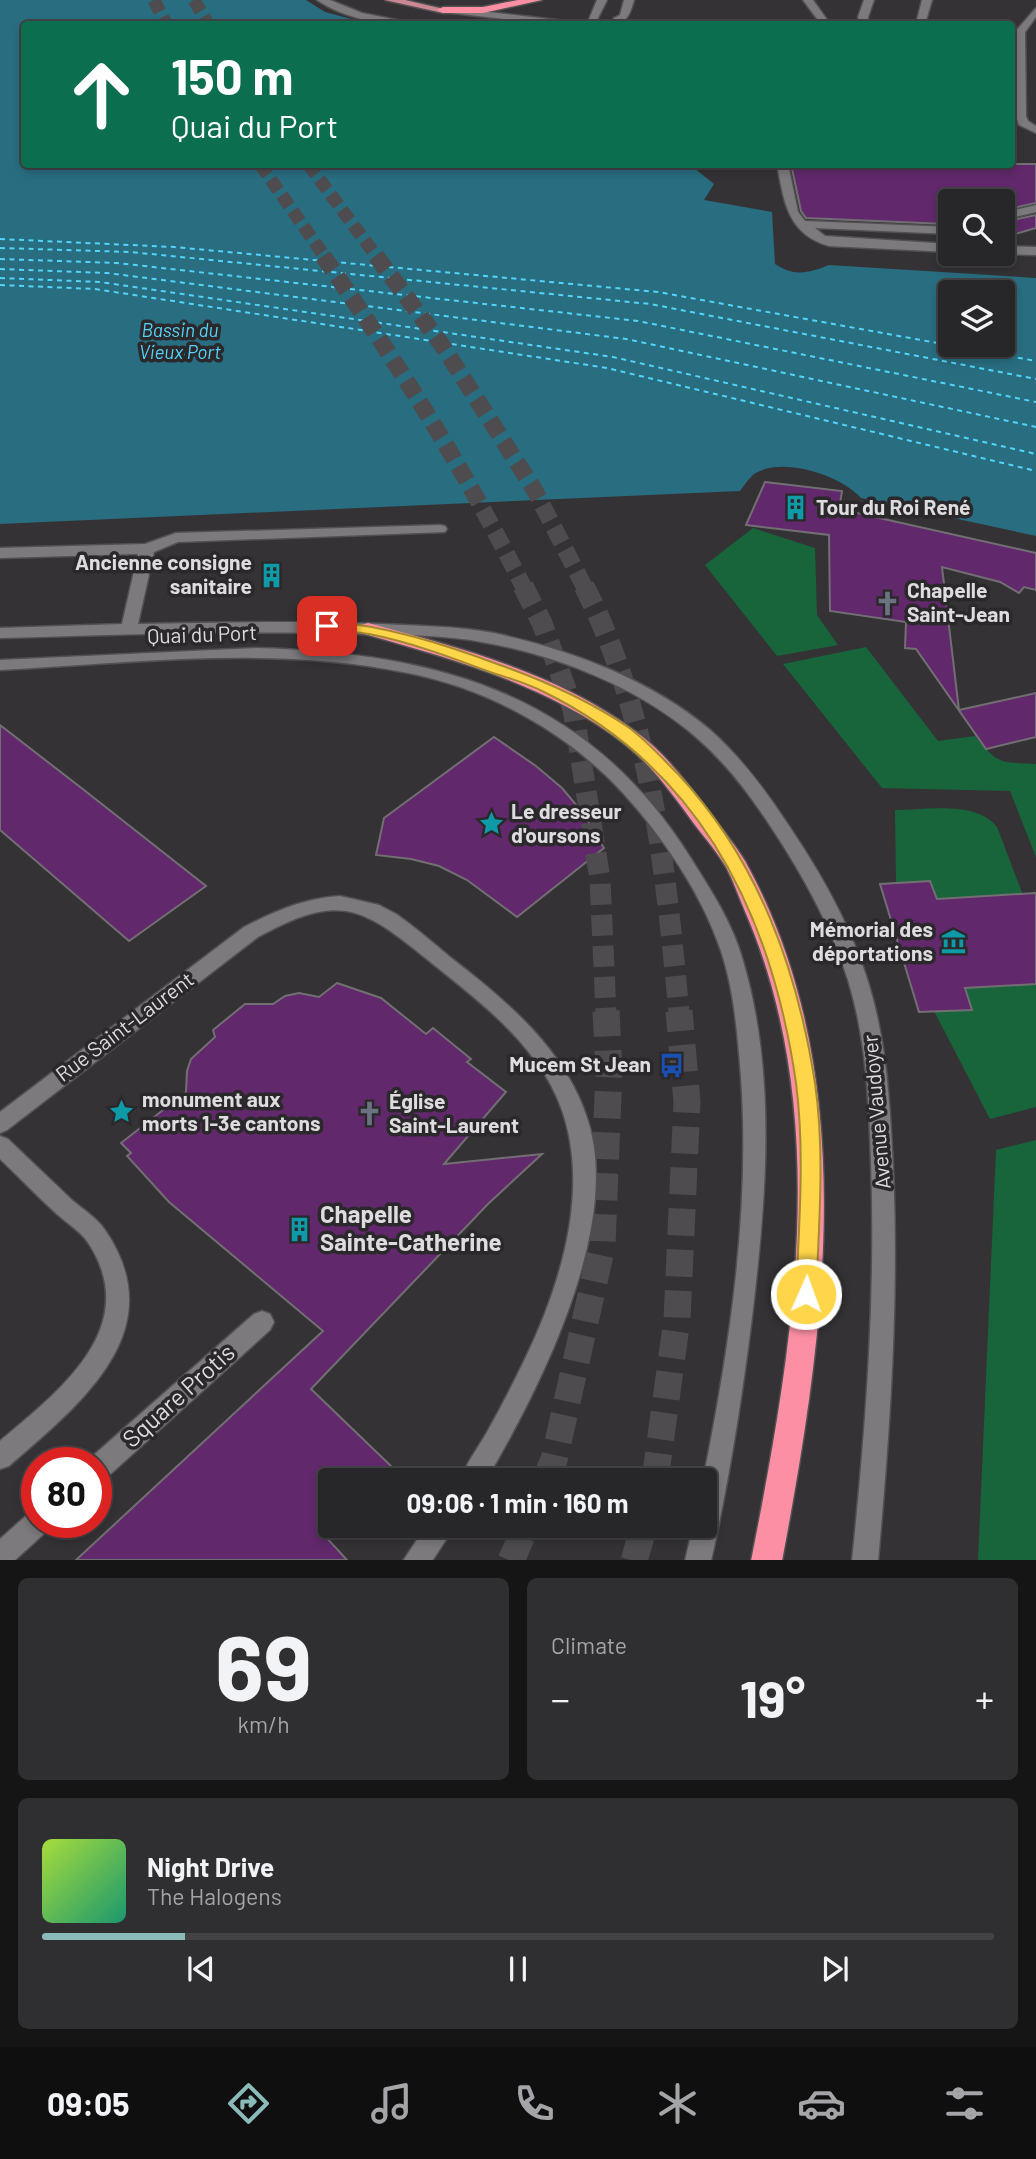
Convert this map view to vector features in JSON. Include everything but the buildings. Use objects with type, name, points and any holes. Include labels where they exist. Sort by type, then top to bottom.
[{"type":"highway","points":[[443,9],[483,10],[531,1]]},
{"type":"highway","points":[[368,629],[450,652],[549,688],[623,732],[652,757],[702,810],[741,871],[768,937],[791,1007],[806,1085],[809,1136],[810,1215],[805,1321],[783,1481],[766,1560]]},
{"type":"main road","points":[[390,0],[443,9]]},
{"type":"street","points":[[322,0],[368,17],[393,21]]},
{"type":"street","points":[[592,21],[602,0]]},
{"type":"street","points":[[616,21],[624,17],[629,0]]},
{"type":"street","points":[[808,0],[823,21]]},
{"type":"street","points":[[864,21],[869,0]]},
{"type":"street","points":[[921,21],[927,0]]},
{"type":"street","points":[[531,1],[523,10],[546,21]]},
{"type":"street","points":[[443,9],[546,21]]},
{"type":"street","points":[[1036,11],[1020,32],[1021,116],[1023,123],[1036,130]]},
{"type":"street","points":[[783,168],[792,212],[821,239],[836,243],[938,247]]},
{"type":"street","points":[[1015,214],[1036,208]]},
{"type":"street","points":[[802,224],[938,230]]},
{"type":"street","points":[[1015,250],[1036,251]]},
{"type":"street","points":[[0,553],[147,549],[176,538],[440,529]]},
{"type":"street","points":[[130,630],[147,549]]},
{"type":"street","name":"Quai du Port","points":[[0,633],[327,626],[368,629]]},
{"type":"street","name":"Avenue Vaudoyer","points":[[368,629],[446,632],[524,646],[590,670],[657,704],[688,722],[747,778],[800,855],[842,937],[864,1003],[878,1089],[886,1228],[882,1396],[866,1560]]},
{"type":"street","name":"Quai du Port","points":[[0,665],[276,654],[331,657],[405,667],[449,678],[506,699],[571,737],[612,772],[664,828],[697,883],[730,951],[745,1016],[754,1086],[754,1215],[732,1385],[698,1560]]},
{"type":"street","name":"Rue Saint-Laurent","points":[[0,1124],[251,932],[284,914],[313,905],[340,904],[371,910],[394,922],[496,1004],[520,1028],[565,1089],[579,1125],[584,1154],[579,1227],[570,1270],[517,1401],[479,1468]]},
{"type":"street","points":[[0,1145],[96,1235],[116,1268],[119,1304],[113,1337],[85,1379],[0,1457]]},
{"type":"street","name":"Square Protis","points":[[112,1456],[262,1322]]},
{"type":"street","points":[[0,1556],[21,1537]]},
{"type":"street","points":[[416,1560],[433,1538]]},
{"type":"green space","points":[[753,528],[815,548],[817,615],[838,645],[777,656],[705,565]]},
{"type":"green space","points":[[866,647],[938,741],[975,736],[989,752],[1001,760],[1036,764],[1036,857],[1010,791],[882,788],[783,664]]},
{"type":"green space","points":[[895,810],[964,810],[977,813],[997,827],[1036,929],[1036,1107],[990,1119],[934,1011],[972,1010],[966,988],[1024,984],[937,899],[930,881],[896,883]]},
{"type":"green space","points":[[1036,1140],[1036,1560],[978,1560],[996,1150]]},
{"type":"water","name":"Bassin du Vieux Port","points":[[0,0],[306,0],[325,12],[359,21],[21,21],[21,168],[694,168],[714,184],[704,200],[772,212],[775,264],[789,271],[808,272],[829,265],[1036,278],[1036,536],[861,498],[839,482],[795,468],[766,469],[748,480],[740,491],[0,524]]},
{"type":"ferry route","points":[[0,239],[174,247],[658,292],[1036,361]]},
{"type":"ferry route","points":[[0,248],[131,252],[650,304],[1036,379]]},
{"type":"ferry route","points":[[0,259],[117,263],[638,321],[1036,402]]},
{"type":"ferry route","points":[[0,269],[107,273],[626,339],[1036,427]]},
{"type":"ferry route","points":[[0,278],[100,282],[613,357],[1036,454]]},
{"type":"ferry route","points":[[0,285],[95,289],[607,368],[1036,471]]},
{"type":"tunnel","points":[[154,0],[164,21]]},
{"type":"tunnel","points":[[194,0],[206,21]]},
{"type":"tunnel","points":[[263,168],[325,257]]},
{"type":"tunnel","points":[[311,168],[377,257]]},
{"type":"tunnel","points":[[323,256],[430,418],[479,502],[523,586]]},
{"type":"tunnel","points":[[376,256],[442,345],[534,489],[584,586]]},
{"type":"tunnel","points":[[523,586],[542,623],[573,709],[600,879],[606,1013]]},
{"type":"tunnel","points":[[584,586],[625,686],[640,740],[661,849],[679,1013]]},
{"type":"tunnel","points":[[550,1468],[602,1246],[609,1071],[606,1011]]},
{"type":"tunnel","points":[[657,1468],[677,1319],[687,1102],[679,1011]]},
{"type":"tunnel","points":[[511,1560],[521,1538]]},
{"type":"tunnel","points":[[634,1560],[641,1538]]},
{"type":"place","name":"Tour du Roi René","points":[[796,508]]},
{"type":"place","name":"Ancienne consigne sanitaire","points":[[272,575]]},
{"type":"place","name":"Chapelle Saint-Jean","points":[[887,603]]},
{"type":"place","name":"Le dresseur d'oursons","points":[[491,824]]},
{"type":"place","name":"Mémorial des déportations","points":[[953,942]]},
{"type":"place","name":"Mucem St Jean","points":[[671,1065]]},
{"type":"place","name":"monument aux morts 1-3e cantons","points":[[122,1112]]},
{"type":"place","name":"Église Saint-Laurent","points":[[369,1114]]},
{"type":"place","name":"Chapelle Sainte-Catherine","points":[[300,1229]]},
{"type":"route","points":[[327,626],[368,629],[500,668],[549,688],[623,732],[652,757],[702,810],[741,871],[768,937],[791,1007],[801,1051],[809,1136],[810,1215],[806,1294]]}]
